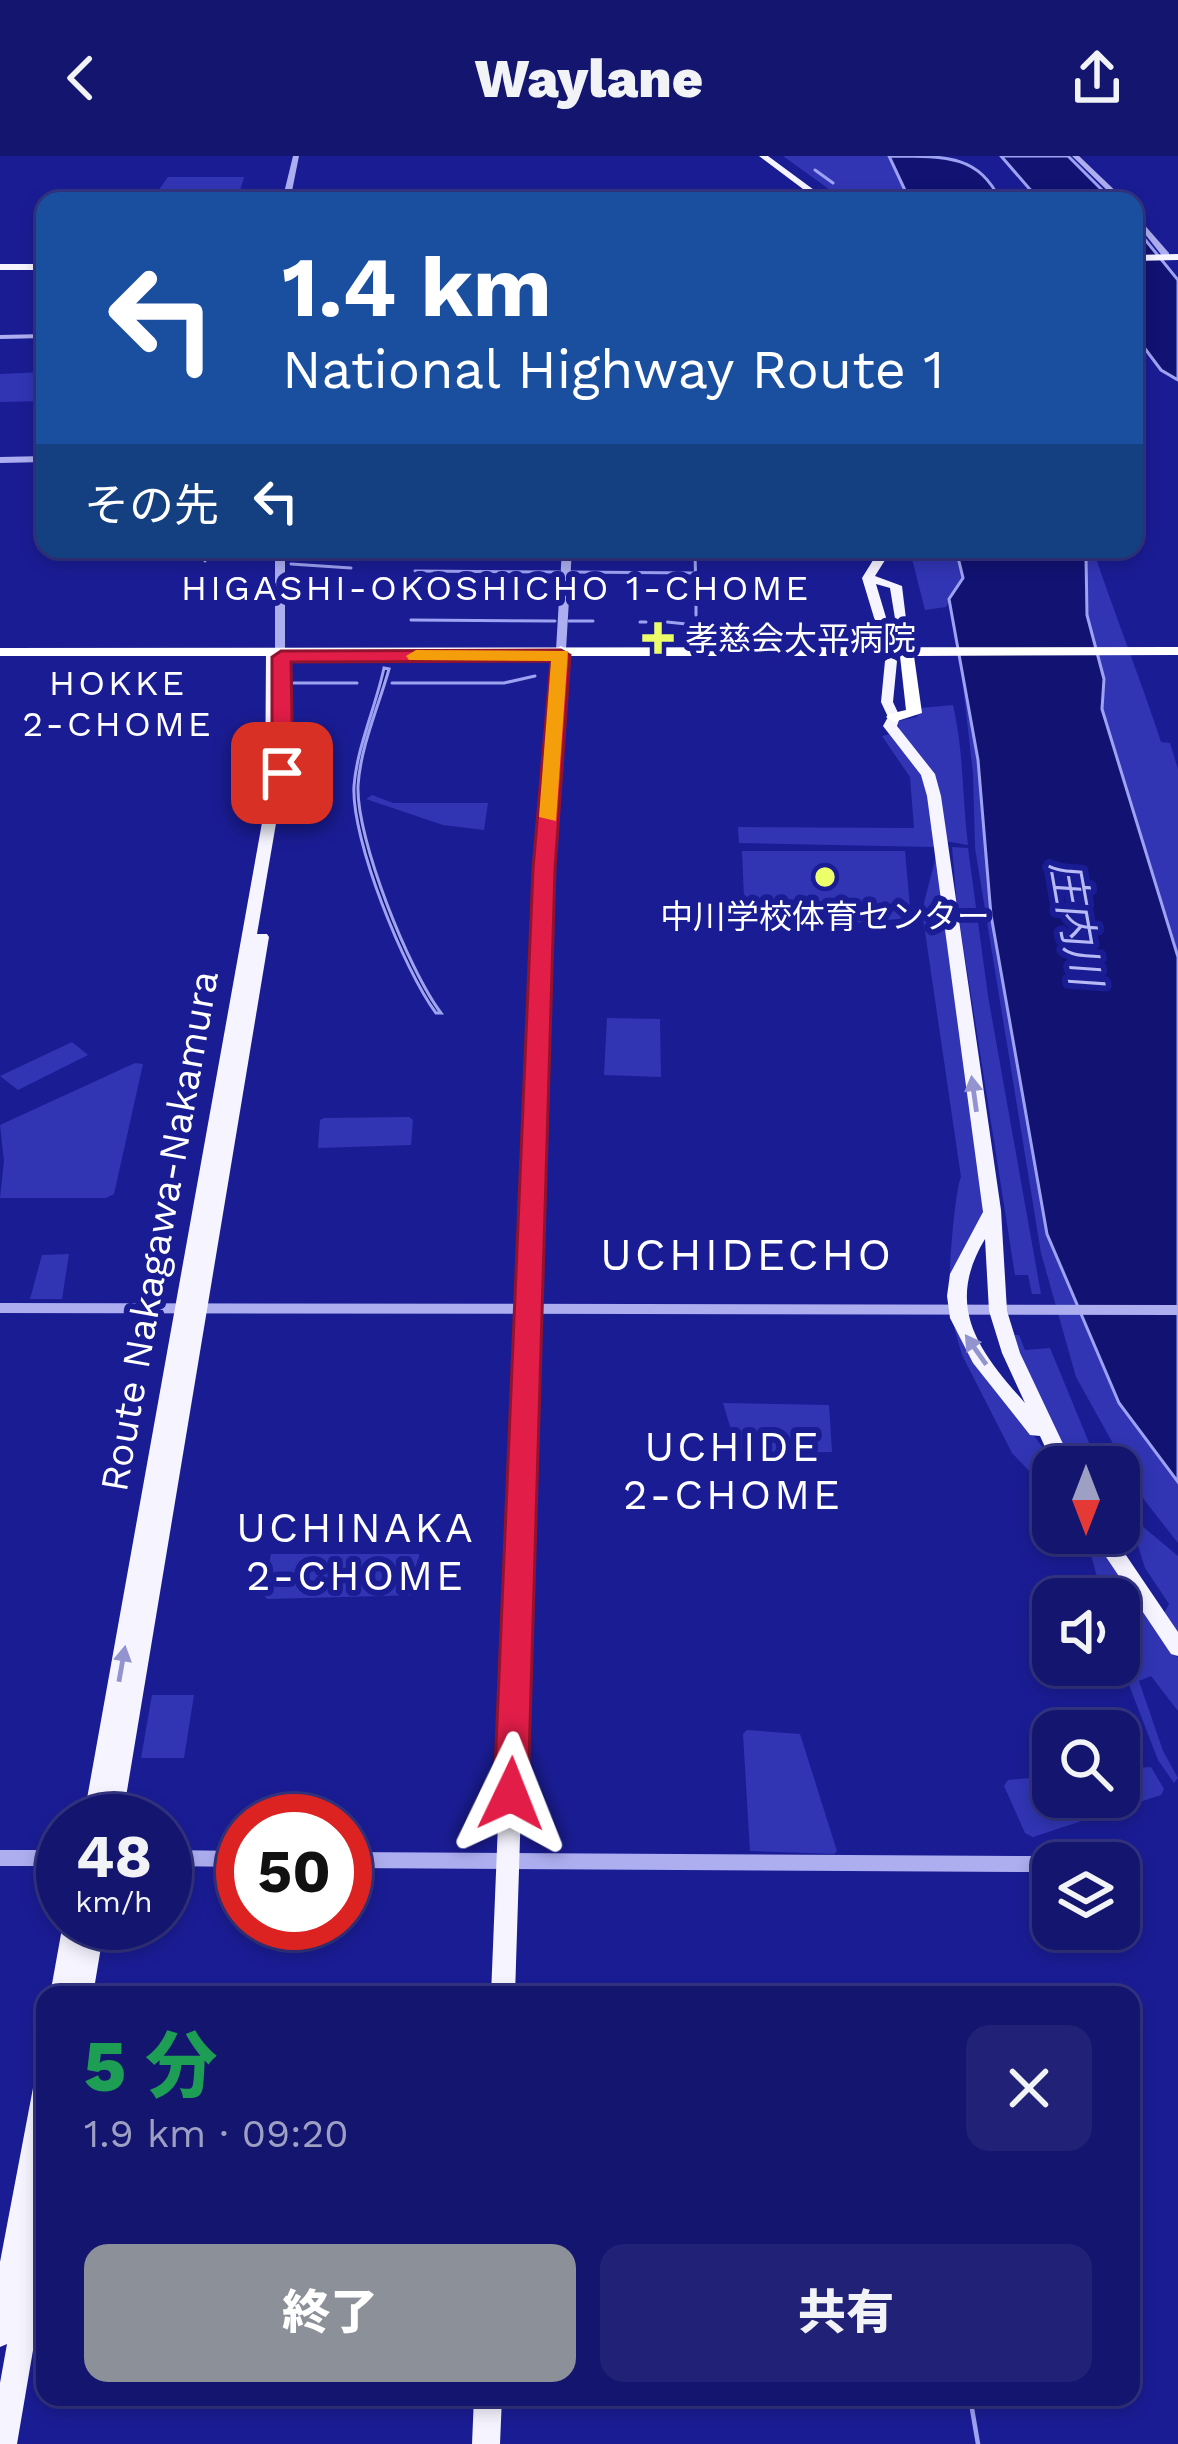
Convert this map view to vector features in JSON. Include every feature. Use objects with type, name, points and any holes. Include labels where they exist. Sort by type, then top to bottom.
[{"type":"highway","points":[[0,654],[1176,654]]},
{"type":"highway","points":[[894,716],[914,712],[908,654]]},
{"type":"main road","points":[[763,156],[813,192]]},
{"type":"main road","points":[[1169,256],[1178,268]]},
{"type":"main road","points":[[0,266],[36,266]]},
{"type":"main road","points":[[880,558],[868,578],[888,644]]},
{"type":"main road","points":[[868,578],[896,586],[908,654],[887,702],[894,716],[890,726],[928,774],[934,796],[1004,1311],[1049,1442]]},
{"type":"main road","points":[[503,1986],[545,850],[561,653]]},
{"type":"main road","name":"Route Nakagawa-Nakamura","points":[[99,1794],[283,806],[276,654]]},
{"type":"main road","points":[[992,1210],[960,1270],[956,1304],[962,1330],[1051,1446]]},
{"type":"main road","name":"Route Nakagawa-Nakamura","points":[[116,1794],[193,1309]]},
{"type":"main road","points":[[1114,1554],[1178,1648]]},
{"type":"main road","points":[[64,1986],[71,1950]]},
{"type":"main road","points":[[82,1986],[88,1950]]},
{"type":"main road","points":[[0,2334],[36,2137]]},
{"type":"main road","points":[[3,2444],[36,2256]]},
{"type":"main road","points":[[486,2444],[488,2406]]},
{"type":"street","points":[[291,192],[300,156]]},
{"type":"street","points":[[1076,156],[1114,192]]},
{"type":"street","points":[[1143,226],[1169,256]]},
{"type":"street","points":[[0,337],[36,336]]},
{"type":"street","points":[[0,460],[36,459]]},
{"type":"street","points":[[271,558],[276,654]]},
{"type":"street","points":[[276,654],[280,558]]},
{"type":"street","points":[[561,653],[566,558]]},
{"type":"street","points":[[0,1308],[1178,1310]]},
{"type":"street","points":[[0,1858],[36,1858]]},
{"type":"street","points":[[372,1860],[1031,1864]]},
{"type":"shaded area","points":[[783,156],[889,156],[906,192],[833,192]]},
{"type":"shaded area","points":[[168,177],[244,177],[240,192],[157,192]]},
{"type":"shaded area","points":[[36,372],[36,401],[0,402],[0,374]]},
{"type":"shaded area","points":[[912,558],[958,558],[963,578],[946,607],[925,610]]},
{"type":"shaded area","points":[[1084,558],[1096,558],[1161,742],[1170,743],[1178,769],[1178,957],[1102,709],[1104,679],[1087,615]]},
{"type":"shaded area","points":[[963,686],[978,760],[991,915],[1047,1234],[1119,1403],[1178,1482],[1178,1543],[1140,1492],[1140,1446],[1114,1446],[1076,1377],[1041,1253],[975,848]]},
{"type":"shaded area","points":[[953,705],[968,845],[939,840],[933,847],[739,843],[738,827],[914,828],[910,777],[882,736],[899,732],[898,721],[917,717],[920,708]]},
{"type":"shaded area","points":[[372,795],[393,803],[488,803],[484,830],[443,825],[366,799]]},
{"type":"shaded area","points":[[952,847],[968,848],[988,996],[1041,1294],[1032,1294],[1028,1275],[1015,1275],[957,906]]},
{"type":"shaded area","points":[[938,848],[984,1198],[982,1216],[950,1300],[961,1177],[922,911]]},
{"type":"shaded area","name":"中川学校体育センター","points":[[742,851],[905,851],[911,918],[803,927],[802,922],[745,921]]},
{"type":"shaded area","points":[[607,1018],[660,1019],[661,1077],[604,1075]]},
{"type":"shaded area","points":[[72,1042],[88,1055],[18,1090],[0,1076]]},
{"type":"shaded area","points":[[135,1063],[143,1064],[114,1194],[106,1198],[0,1198],[4,1161],[0,1125]]},
{"type":"shaded area","points":[[409,1117],[413,1120],[411,1145],[318,1148],[324,1118]]},
{"type":"shaded area","points":[[69,1254],[62,1299],[30,1299],[42,1255]]},
{"type":"shaded area","points":[[954,1327],[1042,1446],[1032,1446],[1032,1474],[1012,1453],[962,1355]]},
{"type":"shaded area","points":[[1010,1335],[1019,1335],[1025,1350],[1050,1348],[1090,1446],[1061,1446]]},
{"type":"shaded area","points":[[723,1403],[829,1405],[832,1452],[738,1453]]},
{"type":"shaded area","points":[[1140,1523],[1178,1556],[1178,1634],[1163,1615],[1169,1604],[1145,1568]]},
{"type":"shaded area","points":[[271,1554],[419,1554],[419,1595],[267,1599],[263,1594]]},
{"type":"shaded area","points":[[1091,1554],[1108,1554],[1124,1578],[1097,1578]]},
{"type":"shaded area","points":[[1140,1601],[1178,1658],[1178,1711],[1151,1676],[1140,1681]]},
{"type":"shaded area","points":[[1140,1684],[1163,1751],[1178,1778],[1174,1783],[1158,1760],[1129,1686]]},
{"type":"shaded area","points":[[152,1695],[194,1695],[184,1758],[141,1758]]},
{"type":"shaded area","points":[[747,1730],[800,1734],[837,1851],[834,1854],[750,1851],[743,1734]]},
{"type":"shaded area","points":[[1151,1767],[1164,1789],[1161,1795],[1140,1802],[1140,1768]]},
{"type":"shaded area","points":[[1032,1778],[1032,1818],[1091,1818],[1033,1837],[1025,1833],[1004,1786],[1008,1780]]},
{"type":"water","points":[[889,156],[960,162],[983,175],[996,192],[906,192]]},
{"type":"water","points":[[1001,156],[1068,156],[1104,192],[1032,192]]},
{"type":"water","points":[[1143,237],[1178,280],[1178,380],[1161,370],[1143,346]]},
{"type":"water","name":"庄内川","points":[[958,558],[1086,558],[1087,615],[1104,679],[1102,709],[1178,957],[1178,1482],[1119,1403],[1047,1234],[991,915],[978,760],[949,599],[963,578]]},
{"type":"water","points":[[384,668],[389,669],[359,772],[360,809],[387,904],[414,967],[441,1013],[436,1013],[423,993],[395,936],[370,870],[355,809],[359,756]]},
{"type":"waterway","points":[[815,170],[833,183]]},
{"type":"waterway","points":[[695,558],[695,573]]},
{"type":"waterway","points":[[291,564],[351,568]]},
{"type":"waterway","points":[[415,571],[559,572]]},
{"type":"waterway","points":[[571,572],[695,573]]},
{"type":"waterway","points":[[695,573],[696,597]]},
{"type":"waterway","points":[[401,587],[406,576]]},
{"type":"waterway","points":[[696,599],[696,615]]},
{"type":"waterway","points":[[411,620],[555,621]]},
{"type":"waterway","points":[[569,621],[593,621]]},
{"type":"waterway","points":[[640,622],[646,622]]},
{"type":"waterway","points":[[655,622],[660,622]]},
{"type":"waterway","points":[[667,622],[696,625]]},
{"type":"waterway","points":[[697,627],[698,645]]},
{"type":"waterway","points":[[392,683],[504,683],[535,676]]},
{"type":"waterway","points":[[294,683],[357,683]]},
{"type":"waterway","points":[[972,2406],[978,2444]]},
{"type":"slow traffic","points":[[416,656],[561,655],[549,817]]},
{"type":"place","name":"孝慈会大平病院","points":[[658,638]]},
{"type":"place","name":"中川学校体育センター","points":[[825,877]]},
{"type":"district","name":"HIGASHI-OKOSHICHO 1-CHOME","points":[[496,588]]},
{"type":"district","name":"HOKKE 2-CHOME","points":[[118,704]]},
{"type":"district","name":"UCHIDECHO","points":[[747,1254]]},
{"type":"district","name":"UCHIDE 2-CHOME","points":[[733,1470]]},
{"type":"district","name":"UCHINAKA 2-CHOME","points":[[356,1551]]},
{"type":"route","points":[[282,773],[281,657],[561,655],[544,869],[511,1794]]}]
